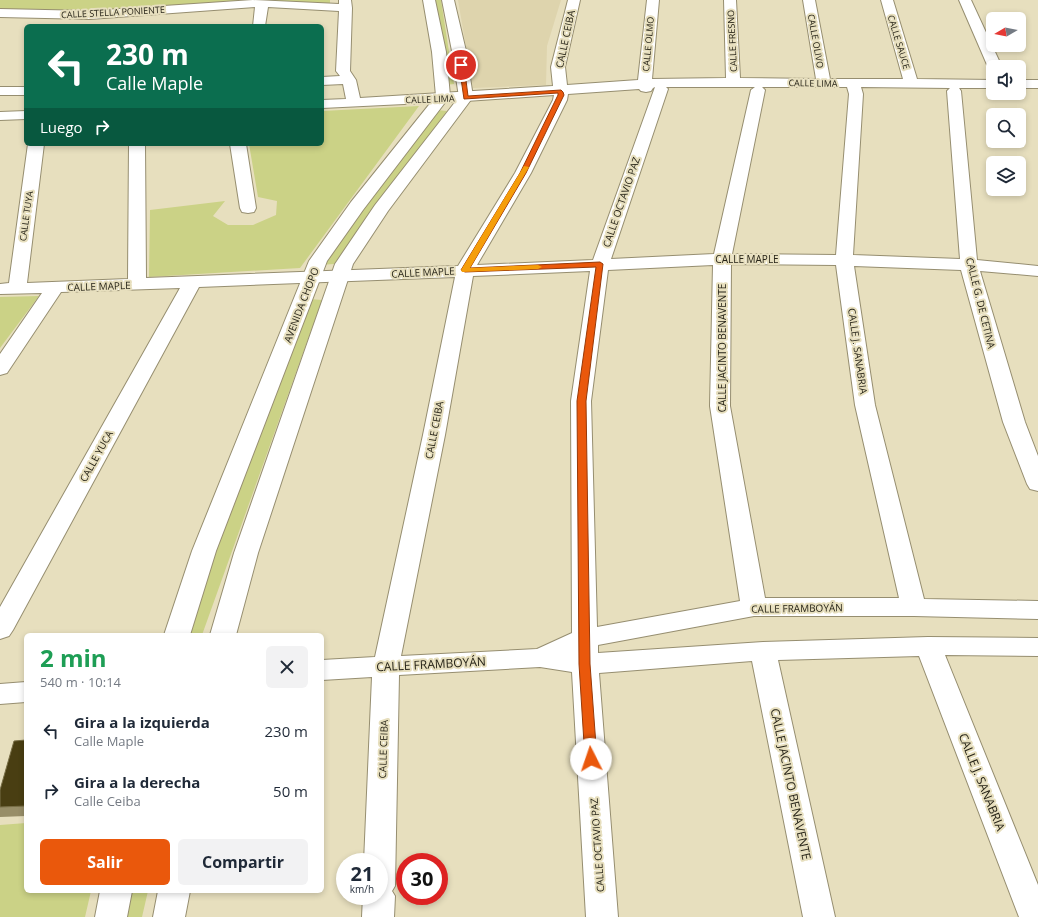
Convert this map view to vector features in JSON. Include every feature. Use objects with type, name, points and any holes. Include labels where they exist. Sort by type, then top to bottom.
[{"type":"street","points":[[430,0],[440,59],[444,92],[442,98]]},
{"type":"street","points":[[224,633],[246,553],[344,264],[381,209],[466,98],[459,51],[448,0]]},
{"type":"street","name":"CALLE CEIBA","points":[[380,853],[386,667],[434,435],[465,270],[523,173],[560,100],[561,92],[558,81],[558,68],[574,0]]},
{"type":"street","name":"CALLE OLMO","points":[[646,87],[652,0]]},
{"type":"street","name":"CALLE FRESNO","points":[[730,0],[734,82]]},
{"type":"street","name":"CALLE OLIVO","points":[[809,0],[824,83]]},
{"type":"street","name":"CALLE SAUCE","points":[[887,0],[912,83]]},
{"type":"street","points":[[965,0],[992,60]]},
{"type":"street","points":[[259,24],[262,3]]},
{"type":"street","name":"CALLE STELLA PONIENTE","points":[[1,15],[88,20],[174,15],[262,3],[346,4]]},
{"type":"street","points":[[327,103],[337,78],[346,4]]},
{"type":"street","points":[[337,78],[354,102]]},
{"type":"street","name":"CALLE LIMA","points":[[327,103],[466,98],[734,82],[824,83],[855,87],[986,91]]},
{"type":"street","name":"CALLE LIMA","points":[[646,87],[758,90],[855,87],[912,83],[986,84]]},
{"type":"street","points":[[1026,84],[1038,84]]},
{"type":"street","name":"CALLE OCTAVIO PAZ","points":[[602,917],[585,664],[581,401],[600,264],[646,87]]},
{"type":"street","name":"CALLE J. SANABRIA","points":[[855,87],[844,260],[865,405],[914,607]]},
{"type":"street","name":"CALLE JACINTO BENAVENTE","points":[[754,607],[720,406],[722,259],[758,90]]},
{"type":"street","points":[[0,91],[24,91]]},
{"type":"street","name":"CALLE G. DE CETINA","points":[[954,91],[970,265],[1014,422],[1038,484]]},
{"type":"street","points":[[1026,91],[1038,92]]},
{"type":"street","name":"AVENIDA CHOPO","points":[[178,633],[204,551],[310,277],[318,261],[357,206],[442,98]]},
{"type":"street","points":[[0,116],[24,115]]},
{"type":"street","name":"CALLE TUYA","points":[[8,289],[36,146]]},
{"type":"street","points":[[137,146],[137,284]]},
{"type":"street","points":[[238,146],[248,208]]},
{"type":"street","name":"CALLE MAPLE","points":[[8,289],[339,277],[722,259],[844,260],[970,265],[1038,271]]},
{"type":"street","name":"CALLE YUCA","points":[[0,630],[192,283]]},
{"type":"street","points":[[0,369],[55,288]]},
{"type":"street","name":"CALLE FRAMBOYÁN","points":[[540,658],[585,638],[754,607],[914,607],[1038,610]]},
{"type":"street","name":"CALLE J. SANABRIA","points":[[928,646],[1036,917]]},
{"type":"street","name":"CALLE FRAMBOYÁN","points":[[324,670],[540,658],[585,664],[763,650],[928,646],[1038,647]]},
{"type":"street","name":"CALLE JACINTO BENAVENTE","points":[[763,650],[819,917]]},
{"type":"street","points":[[0,694],[24,692]]},
{"type":"street","points":[[110,917],[116,893]]},
{"type":"street","points":[[169,917],[174,893]]},
{"type":"street","points":[[378,917],[379,905]]},
{"type":"shaded area","points":[[458,0],[561,0],[547,46],[546,85],[473,88]]},
{"type":"green space","points":[[0,0],[330,0],[330,4],[90,12],[0,10]]},
{"type":"green space","points":[[433,0],[441,0],[454,84],[445,85]]},
{"type":"green space","points":[[419,106],[300,268],[149,277],[150,210],[225,201],[213,216],[228,225],[253,225],[276,215],[277,201],[258,197],[249,146],[324,146],[324,111]]},
{"type":"green space","points":[[437,110],[447,111],[334,264],[319,265]]},
{"type":"green space","points":[[39,296],[0,348],[0,297]]},
{"type":"green space","points":[[309,299],[322,300],[203,633],[184,633]]},
{"type":"green space","points":[[24,823],[24,893],[91,893],[85,917],[0,917],[0,825]]},
{"type":"green space","points":[[124,893],[148,893],[142,917],[119,917]]},
{"type":"building","points":[[24,740],[24,806],[0,807],[0,790],[14,741]]},
{"type":"slow traffic","points":[[526,167],[465,270],[538,267]]},
{"type":"route","points":[[461,65],[466,98],[561,92],[560,100],[523,173],[465,270],[600,264],[581,401],[585,664],[591,759]]}]
